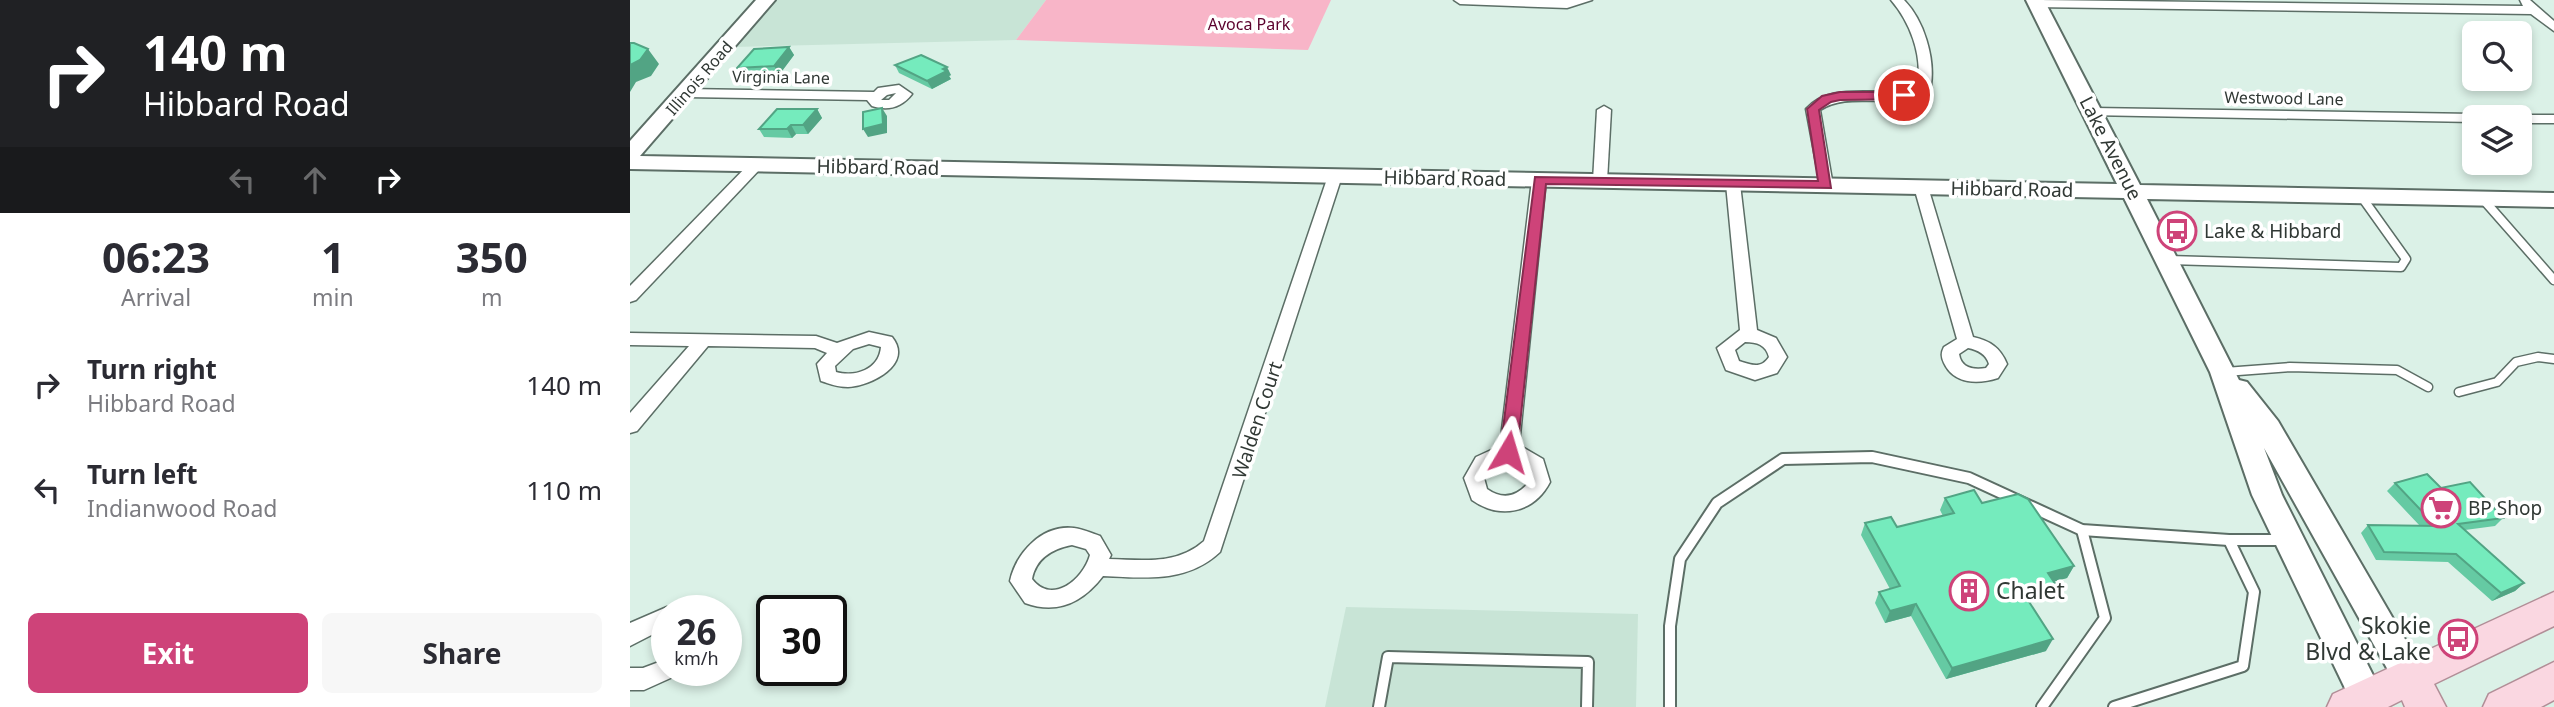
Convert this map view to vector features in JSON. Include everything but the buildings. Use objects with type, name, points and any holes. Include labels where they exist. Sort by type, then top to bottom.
[{"type":"main road","points":[[2362,704],[2418,692],[2554,608]]},
{"type":"main road","points":[[2503,707],[2554,680]]},
{"type":"street","name":"Illinois Road","points":[[630,154],[766,0]]},
{"type":"street","points":[[1460,0],[1567,4],[1586,0]]},
{"type":"street","points":[[1826,186],[1813,109],[1827,99],[1904,95],[1924,85],[1927,76],[1925,62],[1909,10],[1897,0]]},
{"type":"street","points":[[2522,0],[2554,27]]},
{"type":"street","points":[[2036,2],[2534,10]]},
{"type":"street","name":"Lake Avenue","points":[[2036,2],[2223,372],[2267,495],[2362,704]]},
{"type":"street","name":"Virginia Lane","points":[[686,93],[875,96]]},
{"type":"street","points":[[1600,181],[1604,110]]},
{"type":"street","name":"Westwood Lane","points":[[2093,112],[2462,118]]},
{"type":"street","points":[[2532,119],[2554,119]]},
{"type":"street","name":"Hibbard Road","points":[[630,162],[2553,200]]},
{"type":"street","points":[[630,296],[756,165]]},
{"type":"street","name":"Walden Court","points":[[1098,567],[1174,568],[1202,558],[1213,546],[1335,176]]},
{"type":"street","points":[[1508,452],[1539,180]]},
{"type":"street","points":[[1733,184],[1749,335]]},
{"type":"street","points":[[1921,187],[1966,342]]},
{"type":"street","points":[[630,339],[816,342],[838,350]]},
{"type":"street","points":[[630,426],[703,341]]},
{"type":"street","name":"Lake Avenue","points":[[2223,372],[2268,429],[2418,692]]},
{"type":"street","points":[[631,635],[651,623]]},
{"type":"street","points":[[630,680],[651,676]]},
{"type":"lane","points":[[2168,260],[2401,267],[2406,259],[2361,196]]},
{"type":"lane","points":[[2482,198],[2554,280]]},
{"type":"lane","points":[[2459,392],[2497,382],[2516,362],[2538,357],[2554,359]]},
{"type":"lane","points":[[2223,372],[2290,367],[2397,370],[2428,387]]},
{"type":"lane","points":[[1670,707],[1670,626],[1680,559],[1717,503],[1783,459],[1872,457],[1969,478],[2082,530],[2229,540],[2289,540]]},
{"type":"lane","points":[[2042,707],[2105,618],[2082,530]]},
{"type":"lane","points":[[2114,707],[2243,666],[2254,592],[2229,540]]},
{"type":"lane","points":[[1379,707],[1388,657],[1588,662],[1587,707]]},
{"type":"shaded area","points":[[773,0],[1046,0],[1016,40],[733,47]]},
{"type":"shaded area","points":[[1346,607],[1638,614],[1636,707],[1325,707]]},
{"type":"green space","name":"Avoca Park","points":[[1046,0],[1331,0],[1308,50],[1016,40]]},
{"type":"place","name":"Lake & Hibbard","points":[[2177,231]]},
{"type":"place","name":"BP Shop","points":[[2441,508]]},
{"type":"place","name":"Chalet","points":[[1969,591]]},
{"type":"place","name":"Skokie Blvd & Lake","points":[[2458,639]]},
{"type":"route","points":[[1508,452],[1539,180],[1826,186],[1812,117],[1813,109],[1827,99],[1840,96],[1904,95]]}]
